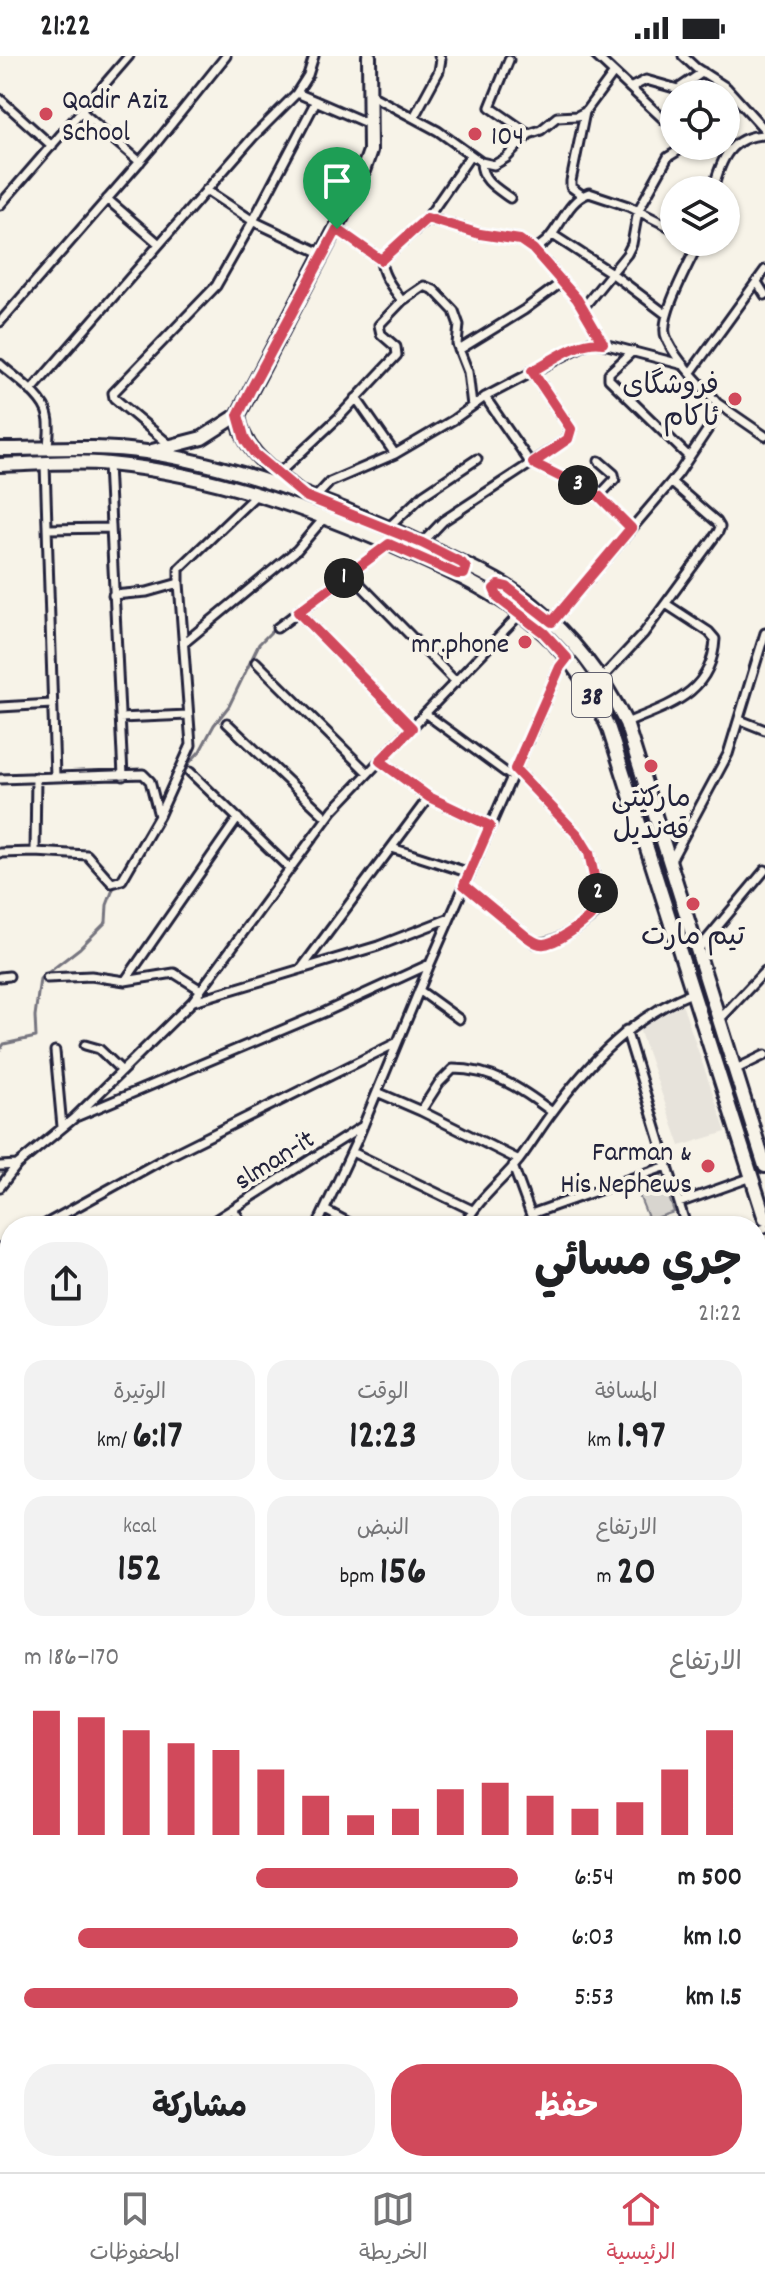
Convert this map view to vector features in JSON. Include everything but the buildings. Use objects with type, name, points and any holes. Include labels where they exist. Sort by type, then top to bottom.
[{"type":"main road","name":"38","points":[[146,452],[202,438],[238,415],[357,188],[370,151],[369,56]]},
{"type":"main road","name":"38","points":[[238,415],[249,447],[309,498]]},
{"type":"main road","name":"38","points":[[0,449],[146,452],[234,472],[422,543],[544,633],[567,658],[589,690],[612,736],[752,1177],[762,1200]]},
{"type":"main road","name":"38","points":[[0,465],[108,464],[176,473],[257,493],[507,587],[552,622],[601,679],[626,723],[765,1166]]},
{"type":"main road","points":[[498,598],[495,587],[507,587]]},
{"type":"street","points":[[0,205],[129,56]]},
{"type":"street","points":[[0,322],[140,162],[226,56]]},
{"type":"street","points":[[31,391],[158,243],[297,93],[308,75],[314,56]]},
{"type":"street","points":[[414,117],[439,71],[439,56]]},
{"type":"street","points":[[596,56],[660,116]]},
{"type":"street","points":[[683,56],[727,88],[765,132],[740,140]]},
{"type":"street","points":[[509,60],[490,107],[529,134]]},
{"type":"street","points":[[630,88],[646,80],[678,89],[703,72]]},
{"type":"street","points":[[582,195],[571,187],[571,181],[585,112],[613,74]]},
{"type":"street","points":[[297,93],[371,125]]},
{"type":"street","points":[[371,95],[438,131],[470,156],[494,165],[506,158],[529,134],[541,130],[557,117],[577,116],[585,112]]},
{"type":"street","points":[[0,99],[52,146]]},
{"type":"street","points":[[172,447],[114,398],[113,393],[216,286],[316,101]]},
{"type":"street","points":[[82,112],[140,162]]},
{"type":"street","points":[[381,260],[427,218],[470,156]]},
{"type":"street","points":[[583,308],[627,254],[638,211],[666,160]]},
{"type":"street","points":[[481,162],[481,172],[486,179],[510,198]]},
{"type":"street","points":[[206,190],[253,221],[323,254]]},
{"type":"street","points":[[533,249],[553,235],[559,221],[582,195],[589,193],[660,222]]},
{"type":"street","points":[[107,199],[158,243]]},
{"type":"street","points":[[427,218],[480,234],[520,240],[533,249],[583,308],[603,343]]},
{"type":"street","points":[[337,229],[381,260],[382,268],[402,301]]},
{"type":"street","points":[[553,235],[610,272],[667,315]]},
{"type":"street","points":[[693,256],[667,315],[664,328],[666,338],[684,365],[717,403],[765,436]]},
{"type":"street","points":[[691,372],[765,270]]},
{"type":"street","points":[[459,350],[524,310],[562,282]]},
{"type":"street","points":[[757,282],[765,295]]},
{"type":"street","points":[[278,474],[397,355],[396,347],[381,334],[379,325],[402,301],[424,286],[434,290],[454,311],[472,406]]},
{"type":"street","points":[[309,498],[330,482],[395,454],[485,397],[592,341],[684,365]]},
{"type":"street","points":[[633,351],[609,373],[609,379],[689,457]]},
{"type":"street","points":[[0,364],[46,409],[49,419],[48,449]]},
{"type":"street","points":[[422,543],[443,521],[568,439],[571,429],[532,371]]},
{"type":"street","points":[[485,397],[529,461],[599,496],[631,528]]},
{"type":"street","points":[[356,398],[395,454]]},
{"type":"street","points":[[552,622],[671,482],[712,423],[717,403]]},
{"type":"street","points":[[388,528],[423,495],[477,459]]},
{"type":"street","points":[[599,461],[614,474],[615,479],[599,496]]},
{"type":"street","points":[[45,464],[55,776]]},
{"type":"street","points":[[108,464],[123,776]]},
{"type":"street","points":[[601,679],[627,653],[666,604],[720,527],[671,482]]},
{"type":"street","points":[[0,853],[87,855],[112,883],[122,880],[159,816],[191,745],[179,569],[257,493]]},
{"type":"street","points":[[184,643],[297,550],[325,517]]},
{"type":"street","points":[[47,529],[111,528]]},
{"type":"street","points":[[277,628],[389,544]]},
{"type":"street","points":[[350,574],[456,682]]},
{"type":"street","points":[[113,595],[147,592],[179,583]]},
{"type":"street","points":[[626,723],[682,699],[699,684],[712,659],[715,639],[666,604]]},
{"type":"street","points":[[298,612],[412,728]]},
{"type":"street","points":[[0,1187],[17,1165],[73,1119],[192,1002],[327,818],[520,614]]},
{"type":"street","points":[[670,862],[728,754],[765,633]]},
{"type":"street","points":[[322,1216],[513,773],[560,667],[567,658]]},
{"type":"street","points":[[256,662],[368,773]]},
{"type":"street","points":[[0,707],[52,704]]},
{"type":"street","points":[[426,714],[513,773],[578,835],[589,853],[600,904],[597,912],[554,941],[535,943],[464,885]]},
{"type":"street","points":[[120,718],[188,715]]},
{"type":"street","points":[[740,720],[765,730]]},
{"type":"street","points":[[227,723],[327,818]]},
{"type":"street","points":[[380,761],[429,797],[490,826]]},
{"type":"street","points":[[190,772],[289,868]]},
{"type":"street","points":[[0,779],[143,774],[150,781],[159,816]]},
{"type":"street","points":[[35,852],[36,777]]},
{"type":"street","points":[[301,970],[429,797]]},
{"type":"street","points":[[125,981],[238,818]]},
{"type":"street","points":[[392,848],[470,873]]},
{"type":"street","points":[[698,950],[765,870]]},
{"type":"street","points":[[192,1002],[378,946],[450,918]]},
{"type":"street","points":[[73,1119],[430,964]]},
{"type":"street","points":[[720,1019],[765,971]]},
{"type":"street","points":[[47,978],[91,976],[125,981],[174,973],[201,990]]},
{"type":"street","points":[[0,977],[9,976]]},
{"type":"street","points":[[419,990],[459,1019]]},
{"type":"street","points":[[469,1216],[516,1163],[552,1112],[626,1030],[656,1008],[694,992]]},
{"type":"street","points":[[626,1030],[683,1216]]},
{"type":"street","points":[[60,1216],[169,1156],[396,1043]]},
{"type":"street","points":[[85,1045],[99,1049],[121,1070]]},
{"type":"street","points":[[55,1051],[62,1127]]},
{"type":"street","points":[[736,1069],[765,1055]]},
{"type":"street","points":[[421,1111],[439,1083],[453,1069],[470,1069],[523,1090],[552,1112]]},
{"type":"street","points":[[377,1092],[421,1111],[516,1163],[531,1214],[667,1166]]},
{"type":"street","name":"slman-it","points":[[222,1216],[363,1126]]},
{"type":"street","points":[[352,1152],[472,1210]]},
{"type":"street","points":[[0,1166],[17,1165]]},
{"type":"street","points":[[679,1203],[752,1177]]},
{"type":"street","points":[[233,1209],[237,1216]]},
{"type":"street","points":[[325,1210],[336,1216]]},
{"type":"shaded area","points":[[682,1004],[726,1132],[680,1146],[639,1029]]},
{"type":"shaded area","points":[[661,1174],[674,1212],[647,1216],[634,1183]]},
{"type":"waterway","points":[[182,771],[200,751],[229,706],[259,644],[275,628]]},
{"type":"waterway","points":[[143,836],[157,811]]},
{"type":"waterway","points":[[0,1050],[4,1044],[36,1037],[35,1016],[40,979],[80,948],[106,922],[107,905],[115,884]]},
{"type":"place","name":"Qadir Aziz School","points":[[46,114]]},
{"type":"place","name":"104","points":[[475,134]]},
{"type":"place","name":"فروشگای ئاکام","points":[[735,399]]},
{"type":"place","name":"mr.phone","points":[[525,642]]},
{"type":"place","name":"مارکێتی قەندیل","points":[[651,766]]},
{"type":"place","name":"تيم مارت","points":[[693,904]]},
{"type":"place","name":"Farman & His Nephews","points":[[708,1166]]},
{"type":"route","points":[[427,218],[480,234],[520,240],[533,249],[577,299],[603,343],[592,341],[532,371],[571,429],[568,439],[533,463],[599,496],[631,528],[552,622],[507,587],[499,585],[494,589],[498,598],[544,633],[567,658],[560,667],[515,769],[578,835],[589,853],[600,904],[590,918],[545,944],[535,943],[464,885],[490,826],[429,797],[380,761],[412,728],[298,612],[389,544],[457,574],[464,574],[466,568],[422,543],[305,496],[255,454],[239,424],[238,415],[337,229],[381,260],[427,218]]}]
